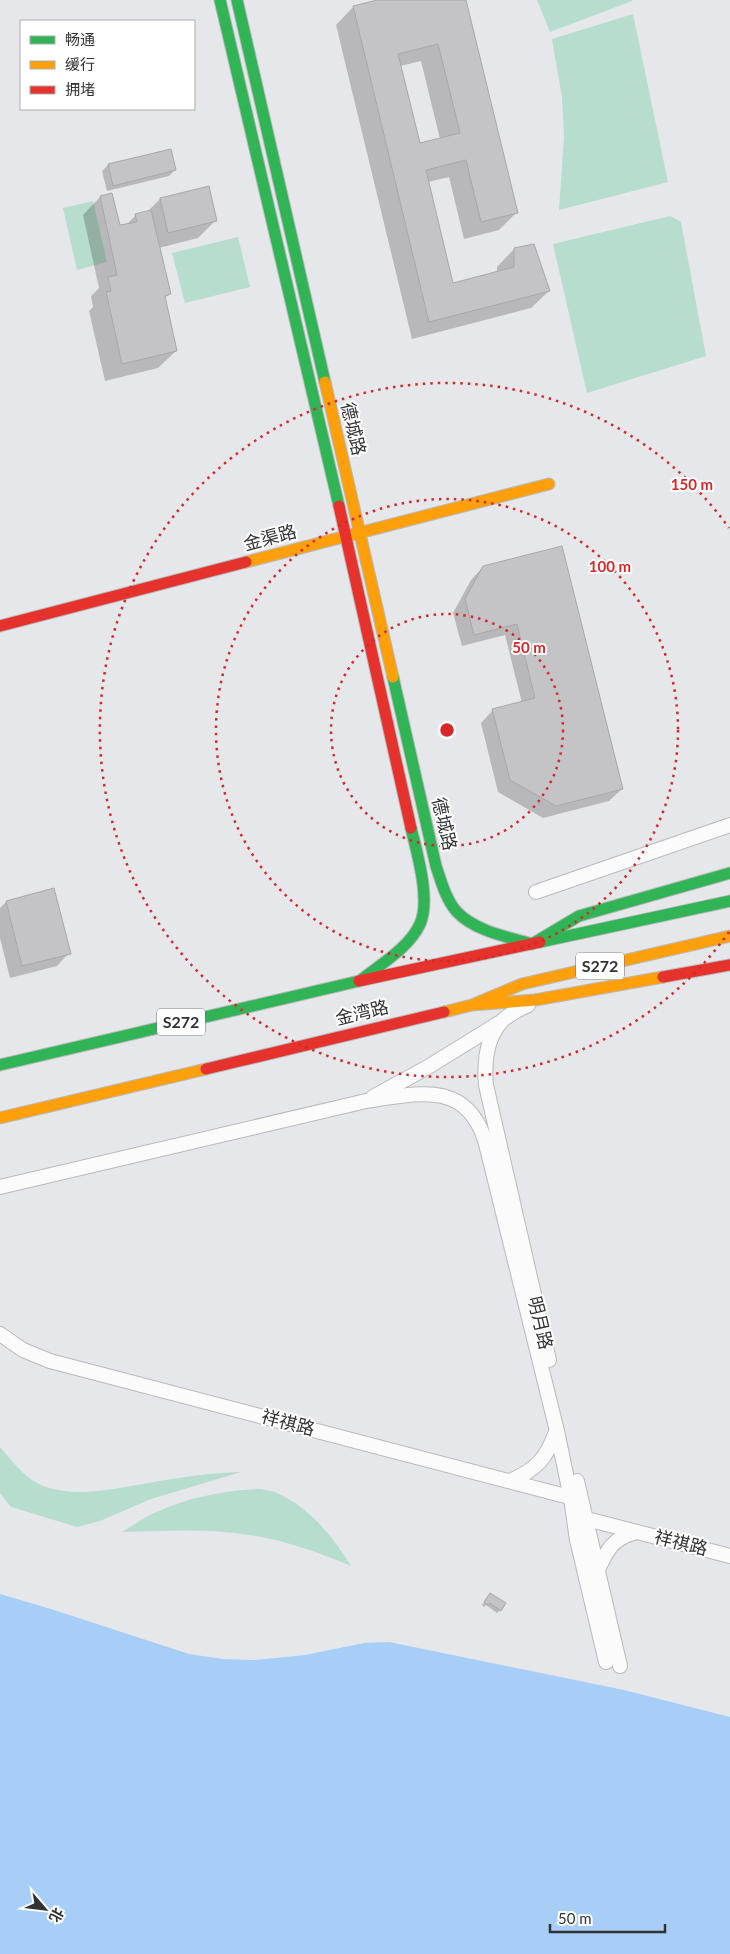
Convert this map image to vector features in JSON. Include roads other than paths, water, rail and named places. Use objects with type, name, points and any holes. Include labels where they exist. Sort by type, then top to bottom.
[{"type":"main road","name":"德城路","points":[[220,0],[346,536],[419,862],[423,893],[420,922],[401,948],[361,980]]},
{"type":"main road","name":"德城路","points":[[237,0],[436,866],[446,895],[458,913],[489,930],[532,944]]},
{"type":"main road","name":"金渠路","points":[[0,626],[549,484]]},
{"type":"main road","points":[[532,944],[579,916],[730,873]]},
{"type":"main road","name":"金湾路","points":[[0,1064],[361,980],[730,901]]},
{"type":"main road","name":"金湾路","points":[[0,1118],[472,1005],[522,984],[730,936]]},
{"type":"main road","points":[[472,1005],[535,1000],[730,965]]},
{"type":"street","points":[[536,892],[730,825]]},
{"type":"street","name":"明月路","points":[[535,1000],[504,1019],[492,1036],[486,1053],[484,1069],[579,1517],[598,1572],[613,1664],[577,1540],[579,1517]]},
{"type":"street","points":[[1,1187],[366,1101],[428,1067],[504,1019]]},
{"type":"street","name":"明月路","points":[[366,1101],[421,1094],[439,1095],[457,1101],[472,1113],[480,1125],[556,1431],[576,1499]]},
{"type":"street","name":"祥祺路","points":[[0,1334],[23,1350],[50,1361],[576,1499]]},
{"type":"street","points":[[510,1481],[525,1475],[538,1465],[549,1451],[556,1431]]},
{"type":"street","name":"祥祺路","points":[[579,1517],[730,1556]]},
{"type":"street","points":[[598,1572],[605,1554],[613,1543],[623,1536],[638,1532]]},
{"type":"water","points":[[0,1594],[189,1654],[223,1659],[255,1660],[305,1655],[364,1643],[389,1642],[624,1690],[730,1717],[730,1954],[0,1954]]}]
